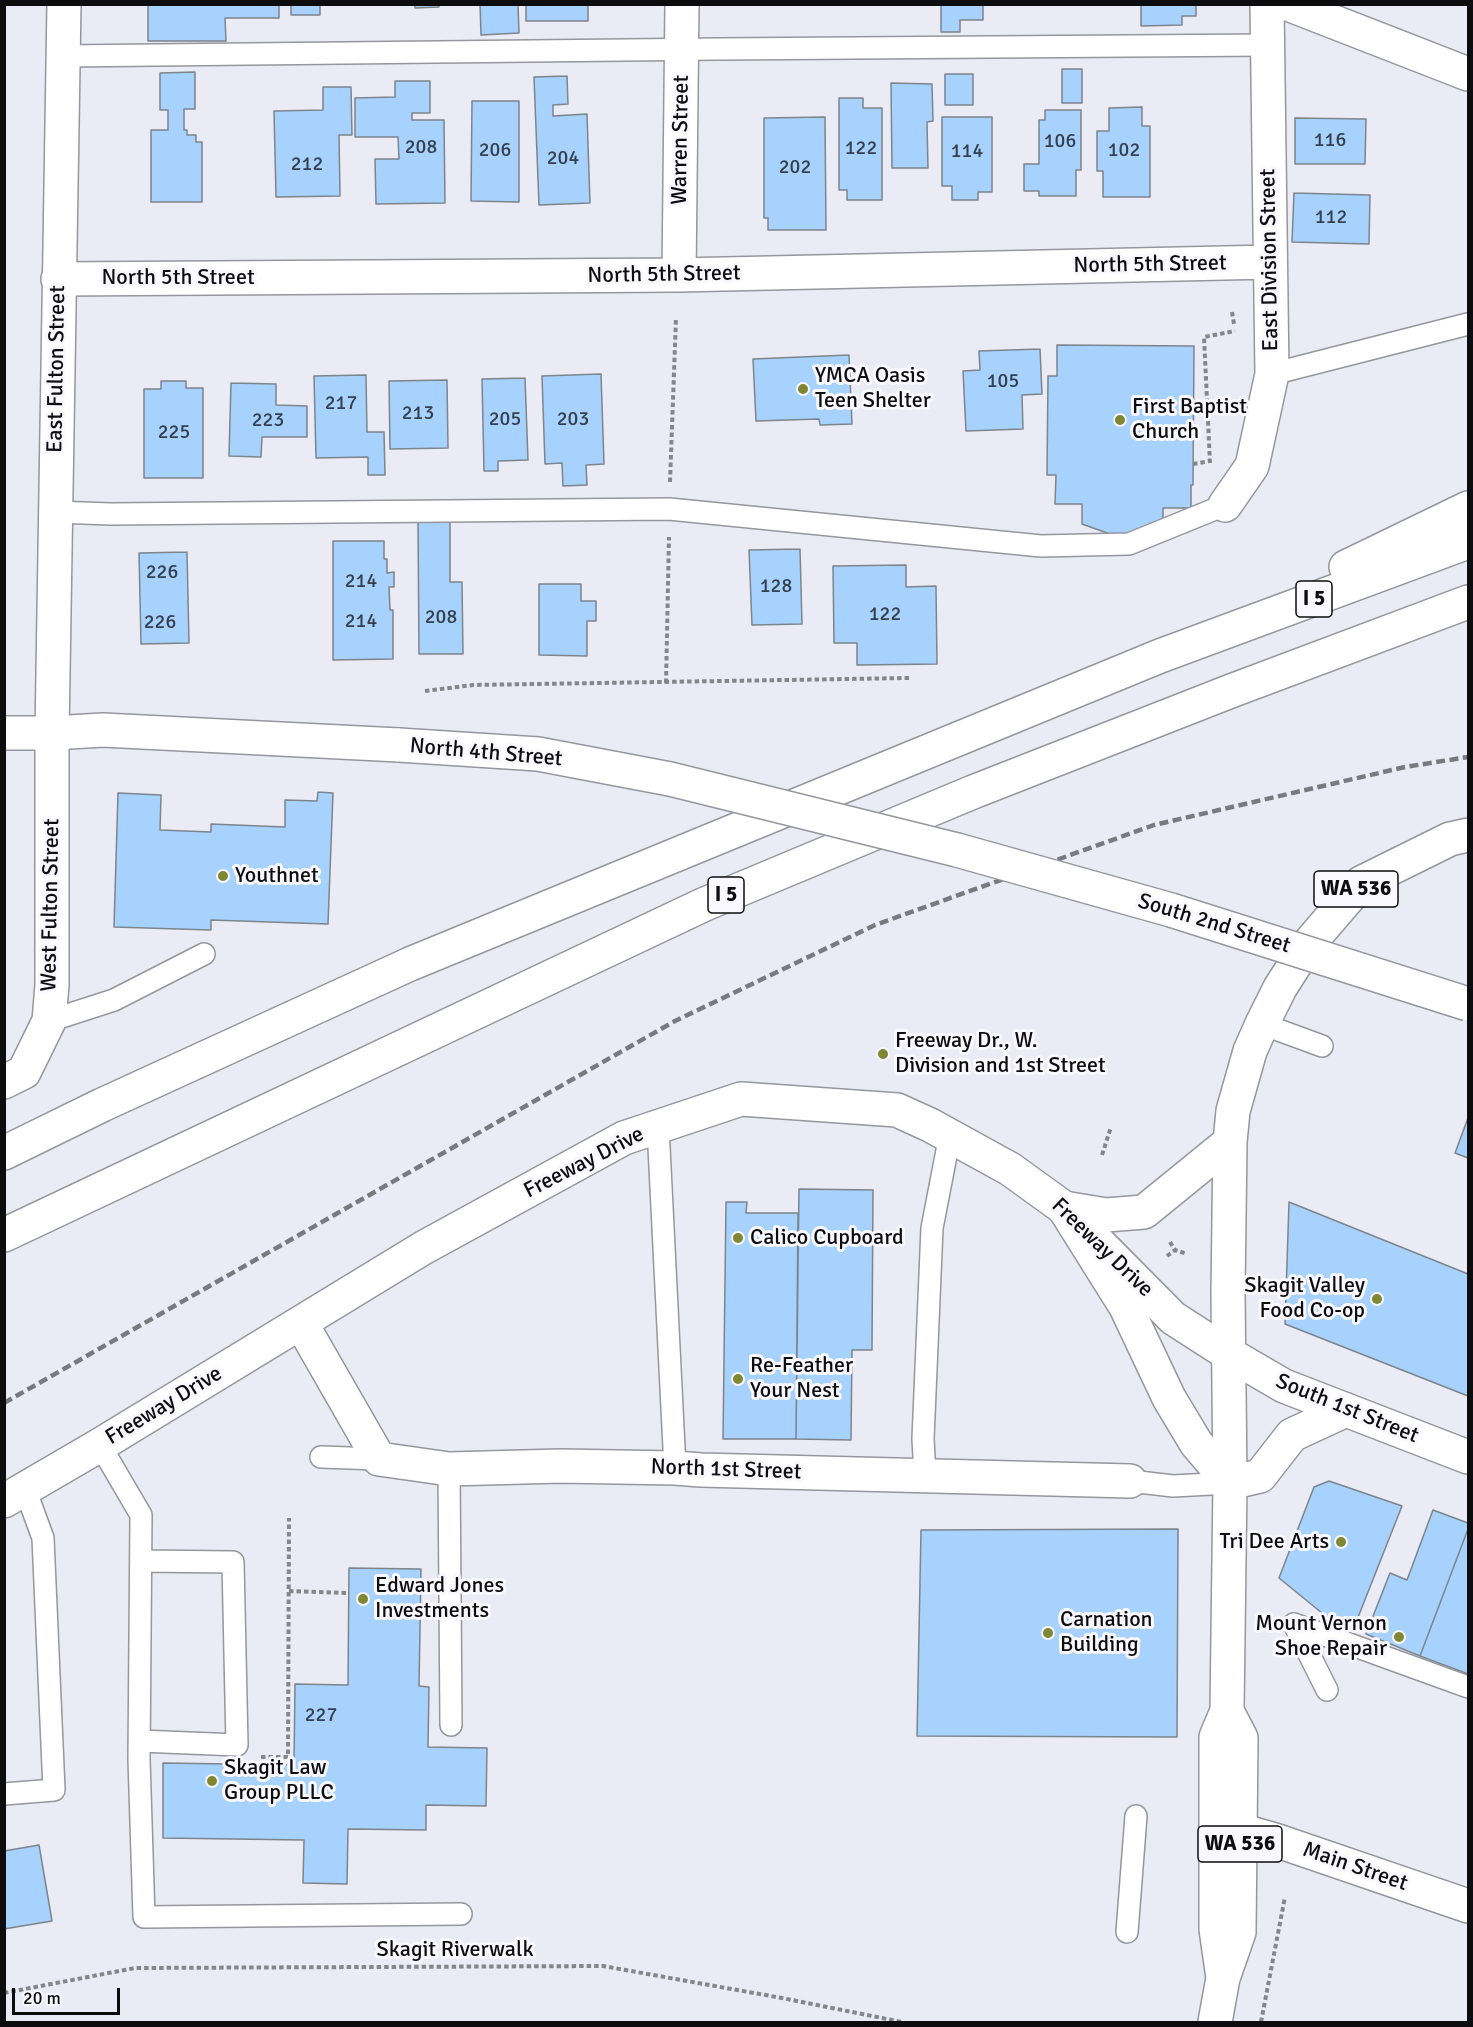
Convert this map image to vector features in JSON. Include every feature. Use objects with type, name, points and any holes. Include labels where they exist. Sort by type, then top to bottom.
[{"type":"main road","name":"East Fulton Street","points":[[52,733],[64,4]]},
{"type":"main road","name":"Warren Street","points":[[679,275],[682,4]]},
{"type":"main road","name":"East Division Street","points":[[1225,505],[1252,466],[1272,374],[1267,4]]},
{"type":"main road","points":[[1288,4],[1468,74]]},
{"type":"main road","name":"North 5th Street","points":[[58,279],[679,275],[1270,262]]},
{"type":"main road","points":[[1160,656],[1468,508]]},
{"type":"main road","name":"I 5","points":[[4,1153],[102,1105],[410,964],[1160,656],[1468,542]]},
{"type":"main road","name":"I 5","points":[[4,1235],[705,904],[973,792],[1468,602]]},
{"type":"main road","name":"North 4th Street","points":[[4,733],[103,730],[538,754],[670,778],[957,850]]},
{"type":"main road","name":"West Fulton Street","points":[[14,1077],[49,1021],[52,985],[52,733]]},
{"type":"main road","name":"WA 536","points":[[1223,1977],[1216,1929],[1216,1737],[1227,1711],[1230,1142],[1233,1111],[1250,1051],[1262,1024],[1280,988],[1306,947],[1361,883],[1450,839],[1468,835]]},
{"type":"main road","name":"South 2nd Street","points":[[957,850],[1171,910],[1468,1004]]},
{"type":"main road","name":"Freeway Drive","points":[[15,1495],[423,1248],[624,1138],[741,1099],[897,1110],[950,1135],[1010,1169],[1064,1208],[1173,1318],[1229,1354]]},
{"type":"main road","points":[[1064,1208],[1106,1215],[1144,1212],[1230,1142]]},
{"type":"main road","points":[[1064,1208],[1126,1307],[1174,1407],[1196,1443],[1230,1483],[1260,1476],[1292,1435],[1346,1410]]},
{"type":"main road","points":[[302,1323],[380,1459]]},
{"type":"main road","name":"South 1st Street","points":[[1229,1354],[1284,1386],[1468,1457]]},
{"type":"main road","name":"North 1st Street","points":[[380,1459],[449,1468],[560,1466],[675,1468],[1130,1481]]},
{"type":"main road","name":"WA 536","points":[[1216,2016],[1223,1977],[1239,1932],[1241,1738],[1227,1711]]},
{"type":"main road","name":"Main Street","points":[[1240,1830],[1468,1906]]},
{"type":"lane","points":[[63,56],[1268,45]]},
{"type":"lane","points":[[1272,374],[1468,324]]},
{"type":"lane","points":[[54,512],[111,514],[669,509],[1041,546],[1129,544],[1225,505]]},
{"type":"lane","points":[[49,1021],[114,1000],[204,954]]},
{"type":"lane","points":[[1262,1024],[1322,1046]]},
{"type":"lane","points":[[658,1126],[675,1468]]},
{"type":"lane","points":[[925,1475],[923,1438],[932,1228],[950,1135]]},
{"type":"lane","points":[[100,1445],[141,1515],[139,1759],[144,1917],[461,1914]]},
{"type":"lane","points":[[321,1457],[380,1459]]},
{"type":"lane","points":[[449,1468],[452,1725]]},
{"type":"lane","name":"North 1st Street","points":[[1130,1481],[1173,1486],[1230,1483]]},
{"type":"lane","points":[[4,1794],[54,1790],[43,1538],[15,1495]]},
{"type":"lane","points":[[140,1741],[237,1745],[233,1562],[142,1561]]},
{"type":"lane","points":[[1327,1690],[1294,1624],[1468,1687]]},
{"type":"lane","points":[[1127,1932],[1136,1816]]},
{"type":"path","points":[[671,471],[676,318]]},
{"type":"path","points":[[1193,464],[1210,461],[1204,337],[1235,332]]},
{"type":"path","points":[[666,683],[669,530]]},
{"type":"path","points":[[425,692],[472,685],[909,678]]},
{"type":"path","points":[[1102,1155],[1111,1126]]},
{"type":"path","points":[[1170,1242],[1175,1250],[1187,1254]]},
{"type":"path","points":[[1167,1256],[1175,1250]]},
{"type":"path","points":[[290,1591],[350,1593]]},
{"type":"path","points":[[1261,2022],[1285,1897]]},
{"type":"path","name":"Skagit Riverwalk","points":[[4,1993],[135,1968],[603,1966],[902,2022]]},
{"type":"building","points":[[148,4],[279,4],[279,18],[225,18],[226,41],[148,41]]},
{"type":"building","points":[[291,4],[320,4],[320,15],[291,15]]},
{"type":"building","points":[[415,4],[439,4],[439,7],[415,8]]},
{"type":"building","points":[[480,4],[518,4],[519,33],[481,35]]},
{"type":"building","points":[[526,4],[588,4],[588,21],[526,21]]},
{"type":"building","points":[[941,4],[983,4],[983,20],[960,20],[960,32],[941,32]]},
{"type":"building","points":[[1141,4],[1196,4],[1196,16],[1182,16],[1182,25],[1141,26]]},
{"type":"building","points":[[1062,69],[1082,69],[1082,103],[1062,103]]},
{"type":"building","points":[[195,72],[195,109],[184,109],[184,130],[187,130],[187,135],[196,135],[196,142],[202,142],[202,202],[151,202],[151,130],[168,130],[168,110],[160,110],[160,73]]},
{"type":"building","points":[[945,74],[973,74],[973,105],[945,105]]},
{"type":"building","points":[[567,76],[568,104],[553,105],[553,116],[587,114],[590,203],[539,205],[534,77]]},
{"type":"building","points":[[395,81],[430,81],[430,113],[412,113],[412,120],[444,120],[445,203],[376,204],[375,159],[399,159],[398,137],[355,137],[355,98],[395,97]]},
{"type":"building","points":[[891,83],[932,84],[933,121],[927,122],[928,168],[892,168]]},
{"type":"building","points":[[323,87],[351,87],[352,135],[339,135],[340,196],[276,197],[274,111],[323,110]]},
{"type":"building","points":[[839,98],[863,98],[863,108],[882,108],[882,200],[847,200],[847,190],[839,190]]},
{"type":"building","points":[[472,101],[519,101],[519,202],[471,201]]},
{"type":"building","points":[[1142,107],[1142,126],[1150,126],[1150,197],[1103,197],[1103,171],[1097,171],[1097,131],[1109,131],[1109,108]]},
{"type":"building","points":[[1045,110],[1081,110],[1081,170],[1076,170],[1076,196],[1039,196],[1039,191],[1024,191],[1024,164],[1039,164],[1039,120],[1045,120]]},
{"type":"building","points":[[825,117],[826,230],[768,230],[768,218],[764,218],[764,118]]},
{"type":"building","points":[[942,117],[992,117],[992,192],[978,192],[978,200],[952,200],[952,186],[942,186]]},
{"type":"building","points":[[1295,118],[1366,119],[1365,164],[1295,164]]},
{"type":"building","points":[[1294,193],[1370,195],[1369,244],[1292,242]]},
{"type":"building","name":"First Baptist Church","points":[[1057,345],[1194,346],[1191,508],[1163,508],[1163,524],[1121,538],[1082,524],[1082,504],[1055,504],[1056,475],[1047,475],[1048,376],[1057,376]]},
{"type":"building","points":[[1040,349],[1042,394],[1022,395],[1023,429],[966,431],[963,371],[980,370],[979,351]]},
{"type":"building","name":"YMCA Oasis Teen Shelter","points":[[849,355],[852,424],[820,425],[819,419],[756,421],[753,359]]},
{"type":"building","points":[[601,374],[604,464],[586,465],[587,485],[563,486],[562,463],[545,464],[542,376]]},
{"type":"building","points":[[366,375],[367,432],[384,432],[385,475],[368,475],[368,457],[316,458],[314,376]]},
{"type":"building","points":[[525,378],[528,460],[498,461],[498,471],[484,471],[482,379]]},
{"type":"building","points":[[447,380],[448,448],[390,449],[389,381]]},
{"type":"building","points":[[161,381],[186,381],[186,388],[203,388],[203,478],[144,478],[144,389],[161,389]]},
{"type":"building","points":[[231,383],[276,384],[276,405],[307,406],[307,437],[262,437],[261,457],[229,456]]},
{"type":"building","points":[[450,521],[450,582],[462,582],[463,654],[419,654],[418,522]]},
{"type":"building","points":[[333,541],[384,541],[387,573],[394,572],[394,587],[389,587],[390,610],[393,610],[393,659],[333,660]]},
{"type":"building","points":[[800,549],[802,624],[752,625],[749,550]]},
{"type":"building","points":[[187,552],[189,643],[141,644],[139,553]]},
{"type":"building","points":[[906,565],[906,587],[936,586],[937,664],[857,665],[857,643],[834,643],[833,566]]},
{"type":"building","points":[[539,584],[581,584],[581,601],[596,601],[596,621],[587,621],[587,656],[539,655]]},
{"type":"building","name":"Youthnet","points":[[318,792],[333,793],[328,924],[211,920],[211,930],[114,927],[118,793],[161,795],[160,830],[211,832],[211,824],[285,827],[285,800],[317,801]]},
{"type":"building","points":[[1468,1118],[1468,1158],[1455,1153]]},
{"type":"building","points":[[799,1189],[873,1190],[872,1350],[852,1350],[851,1440],[796,1439]]},
{"type":"building","points":[[726,1202],[747,1202],[746,1213],[798,1213],[796,1439],[723,1439]]},
{"type":"building","name":"Skagit Valley Food Co-op","points":[[1289,1202],[1468,1274],[1468,1396],[1285,1324]]},
{"type":"building","name":"Tri Dee Arts","points":[[1329,1481],[1402,1506],[1353,1630],[1333,1622],[1279,1578],[1314,1487]]},
{"type":"building","points":[[1433,1510],[1468,1523],[1468,1529],[1420,1656],[1366,1634],[1390,1573],[1407,1580]]},
{"type":"building","name":"Carnation Building","points":[[1178,1529],[1177,1737],[917,1736],[921,1530]]},
{"type":"building","points":[[1468,1529],[1468,1674],[1420,1656]]},
{"type":"building","points":[[349,1568],[421,1569],[419,1686],[429,1687],[428,1747],[487,1748],[486,1806],[426,1805],[426,1830],[348,1829],[347,1884],[303,1883],[304,1840],[163,1838],[163,1763],[294,1765],[295,1684],[348,1685]]},
{"type":"building","points":[[39,1845],[52,1921],[4,1929],[4,1851]]},
{"type":"railway","points":[[4,1403],[675,1021],[875,925],[1154,825],[1405,767],[1468,757]]},
{"type":"place","name":"YMCA Oasis Teen Shelter","points":[[803,389]]},
{"type":"place","name":"First Baptist Church","points":[[1120,420]]},
{"type":"place","name":"Youthnet","points":[[223,876]]},
{"type":"place","name":"Freeway Dr., W. Division and 1st Street","points":[[883,1054]]},
{"type":"place","name":"Calico Cupboard","points":[[738,1238]]},
{"type":"place","name":"Skagit Valley Food Co-op","points":[[1377,1299]]},
{"type":"place","name":"Re-Feather Your Nest","points":[[738,1379]]},
{"type":"place","name":"Tri Dee Arts","points":[[1341,1542]]},
{"type":"place","name":"Edward Jones Investments","points":[[363,1599]]},
{"type":"place","name":"Carnation Building","points":[[1048,1633]]},
{"type":"place","name":"Mount Vernon Shoe Repair","points":[[1399,1637]]},
{"type":"place","name":"Skagit Law Group PLLC","points":[[212,1781]]}]
